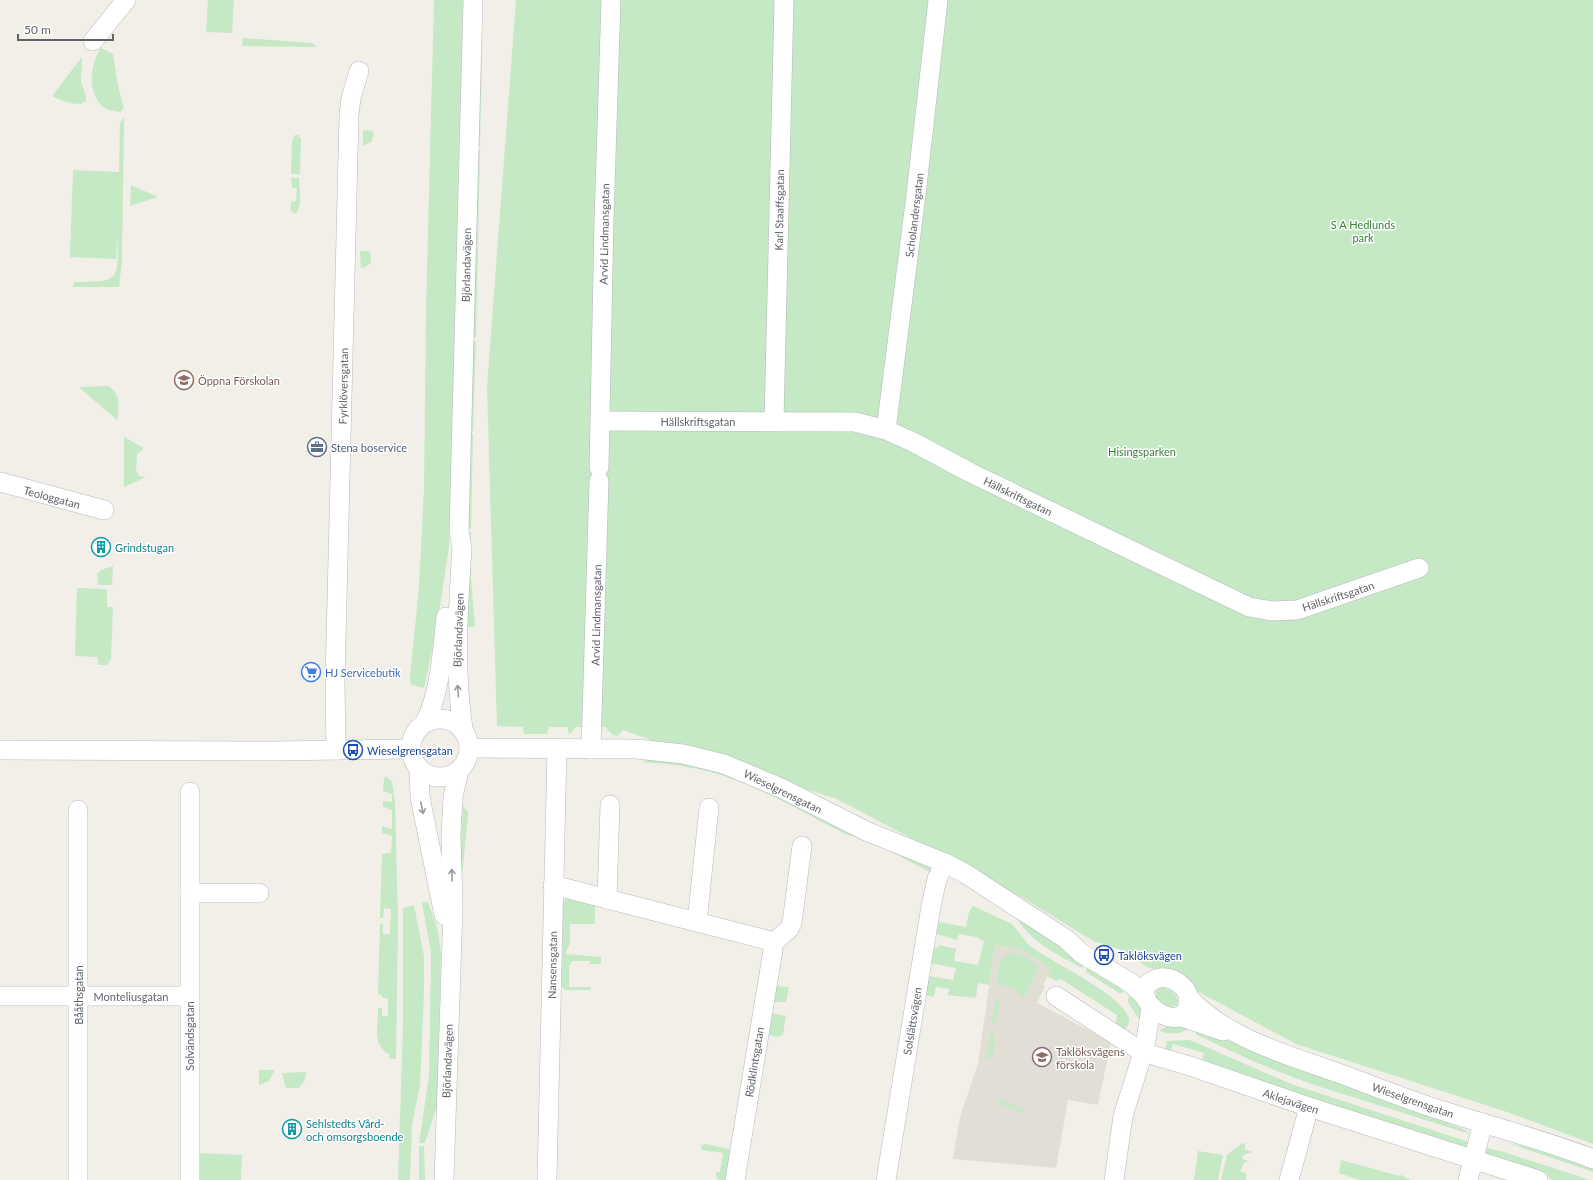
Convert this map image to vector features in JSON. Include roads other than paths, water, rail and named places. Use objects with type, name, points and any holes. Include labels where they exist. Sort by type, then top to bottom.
[{"type":"street","points":[[93,41],[126,0]]},
{"type":"street","name":"Björlandavägen","points":[[444,1180],[450,942],[453,907],[451,834],[453,797],[459,770],[467,760],[469,748],[468,738],[463,730],[457,691],[457,661],[462,548],[460,531],[473,0]]},
{"type":"street","name":"Arvid Lindmansgatan","points":[[591,749],[594,709],[601,421],[603,239],[611,0]]},
{"type":"street","name":"Karl Staaffsgatan","points":[[774,421],[784,0]]},
{"type":"street","name":"Scholandersgatan","points":[[886,430],[915,203],[938,0]]},
{"type":"street","name":"Fyrklöversgatan","points":[[336,750],[335,680],[350,115],[351,98],[359,71]]},
{"type":"street","name":"Hällskriftsgatan","points":[[601,421],[855,422],[886,430],[1249,608],[1272,611],[1297,610],[1418,568]]},
{"type":"street","name":"Teologgatan","points":[[0,482],[104,510]]},
{"type":"street","name":"Björlandavägen","points":[[450,942],[420,797],[419,769],[413,760],[410,749],[414,734],[425,723],[430,713],[438,685],[454,546],[460,531]]},
{"type":"street","points":[[425,723],[436,719],[448,720],[463,730]]},
{"type":"street","name":"Wieselgrensgatan","points":[[469,748],[664,751],[724,764],[781,788],[860,828],[945,863],[983,884],[1066,938],[1082,952],[1131,983],[1160,1014],[1173,1016],[1220,1031],[1236,1033]]},
{"type":"street","points":[[0,750],[410,749]]},
{"type":"street","name":"Nansensgatan","points":[[547,1180],[557,749]]},
{"type":"street","points":[[419,769],[436,777],[448,776],[459,770]]},
{"type":"street","name":"Solvändsgatan","points":[[190,792],[190,1180]]},
{"type":"street","points":[[607,899],[610,805]]},
{"type":"street","points":[[697,922],[709,808]]},
{"type":"street","name":"Bååthsgatan","points":[[78,810],[78,1180]]},
{"type":"street","points":[[553,885],[767,940],[772,944],[789,929],[792,923],[802,846]]},
{"type":"street","name":"Solslättsvägen","points":[[886,1180],[931,906],[937,879],[945,863]]},
{"type":"street","points":[[190,893],[259,892]]},
{"type":"street","name":"Wieselgrensgatan","points":[[1066,938],[1084,944],[1154,979],[1164,978],[1176,982],[1185,989],[1189,998],[1199,1009],[1236,1033],[1271,1049],[1433,1108],[1560,1146],[1593,1159]]},
{"type":"street","name":"Rödklintsgatan","points":[[735,1180],[773,950],[772,944]]},
{"type":"street","points":[[1114,1180],[1123,1116],[1143,1049],[1148,1002],[1147,985],[1154,979]]},
{"type":"street","name":"Monteliusgatan","points":[[0,996],[190,996]]},
{"type":"street","name":"Aklejavägen","points":[[1056,996],[1143,1049],[1309,1107],[1538,1180]]},
{"type":"street","points":[[1143,1049],[1160,1024],[1187,1009],[1189,998]]},
{"type":"street","points":[[1289,1180],[1309,1107]]},
{"type":"street","points":[[1468,1180],[1483,1123]]},
{"type":"place","name":"Öppna Förskolan","points":[[184,380]]},
{"type":"place","name":"Stena boservice","points":[[317,447]]},
{"type":"place","name":"Grindstugan","points":[[101,547]]},
{"type":"place","name":"HJ Servicebutik","points":[[311,672]]},
{"type":"place","name":"Wieselgrensgatan","points":[[353,750]]},
{"type":"place","name":"Taklöksvägen","points":[[1104,955]]},
{"type":"place","name":"Taklöksvägens förskola","points":[[1042,1057]]},
{"type":"place","name":"Sehlstedts Vård- och omsorgsboende","points":[[292,1129]]},
{"type":"park label","name":"S A Hedlunds park","points":[[1363,230]]},
{"type":"park label","name":"Hisingsparken","points":[[1142,451]]}]
